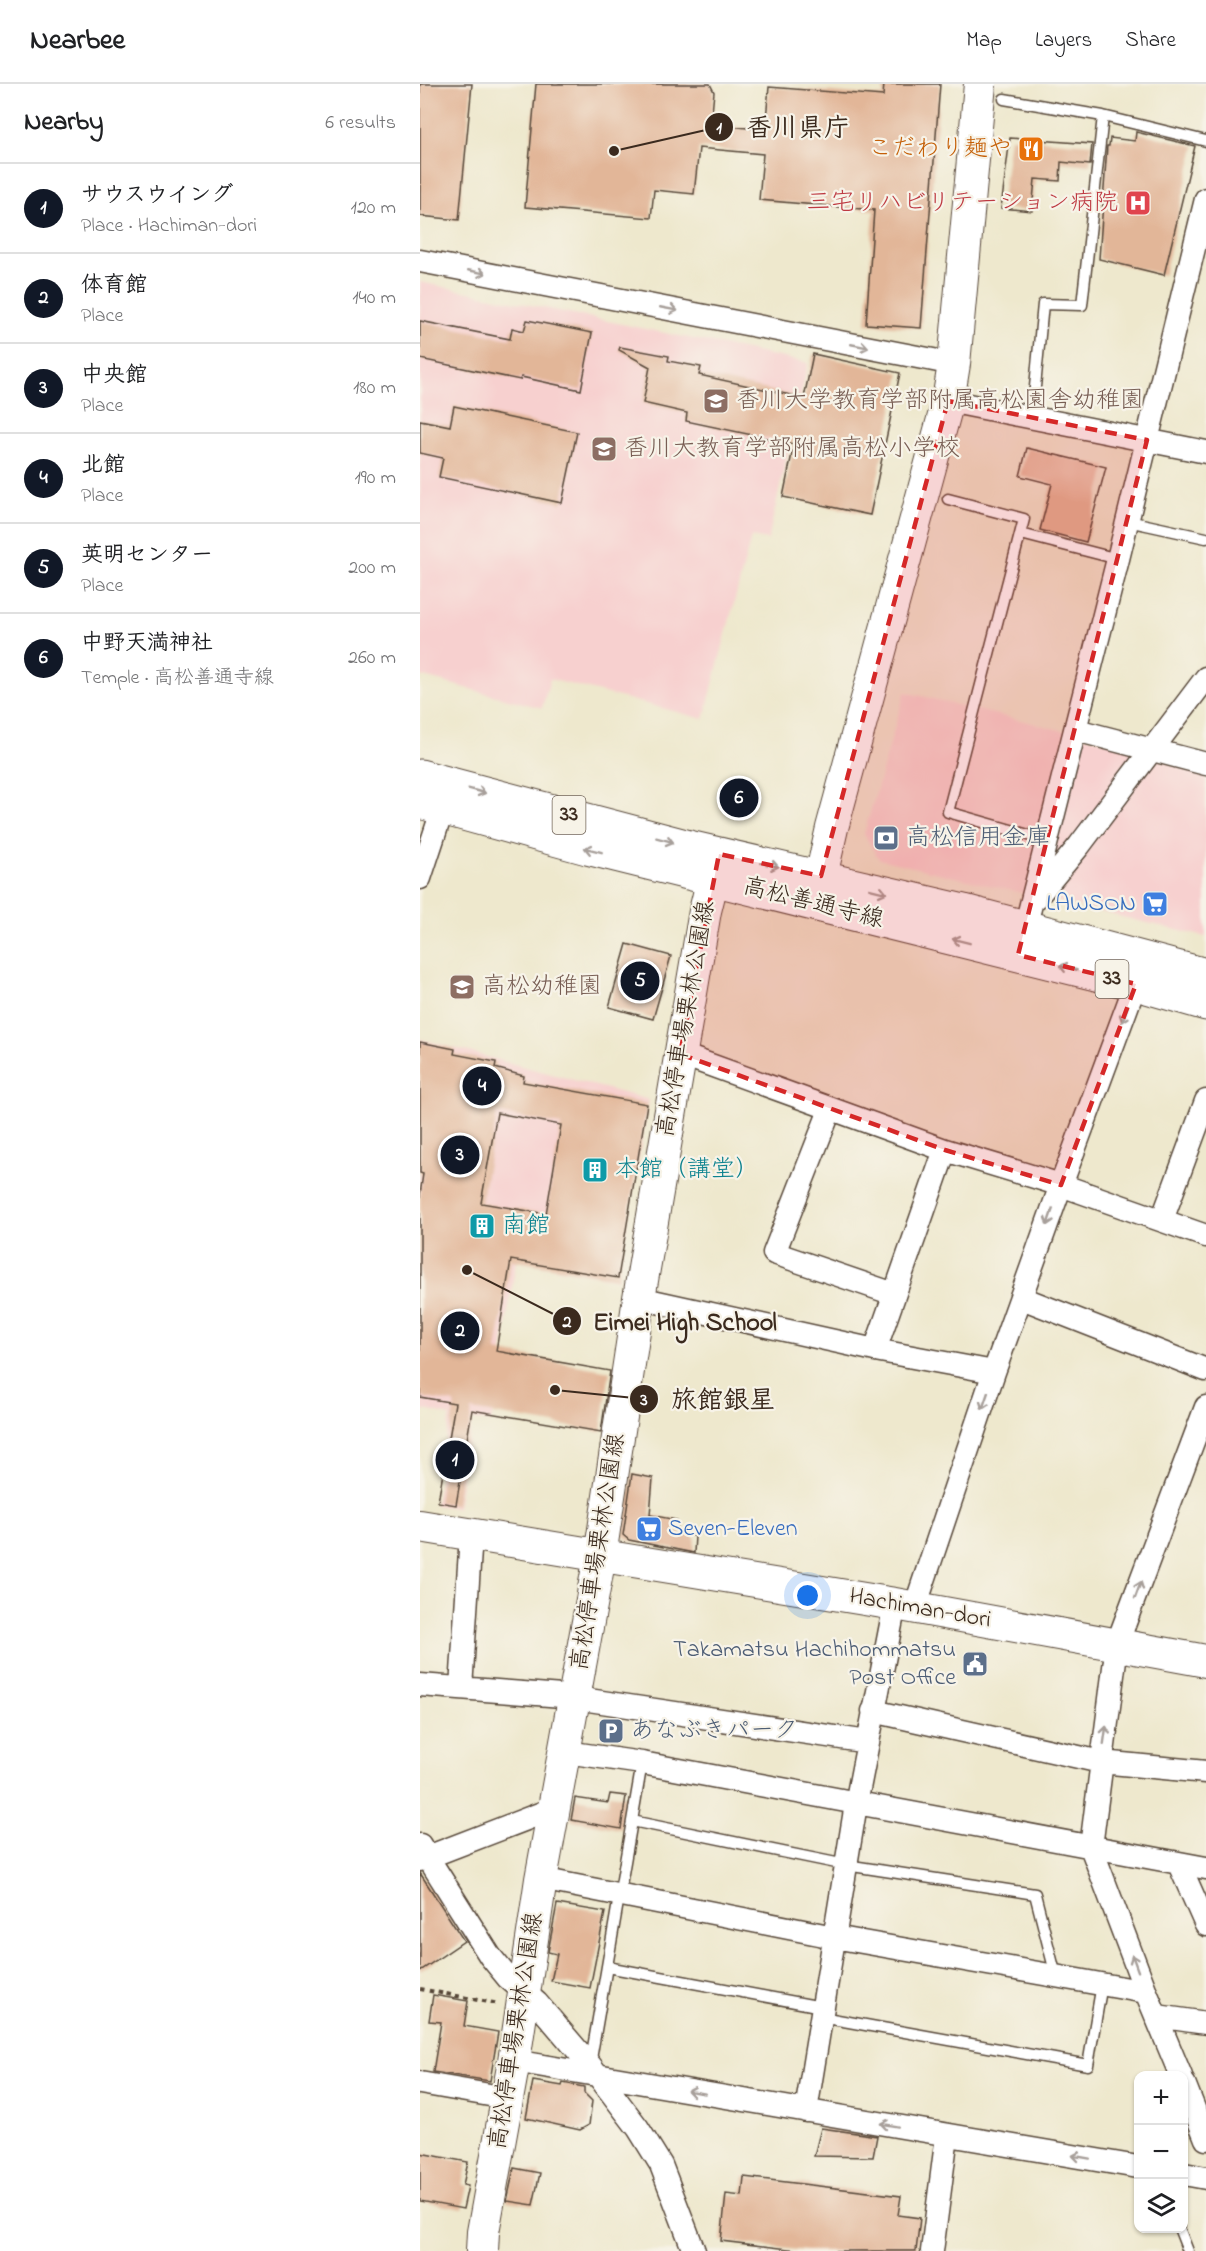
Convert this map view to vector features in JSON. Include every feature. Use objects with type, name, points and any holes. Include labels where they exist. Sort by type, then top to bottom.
[{"type":"main road","points":[[818,890],[832,828],[948,400],[992,92]]},
{"type":"main road","name":"高松善通寺線","points":[[420,776],[715,867]]},
{"type":"main road","name":"高松善通寺線","points":[[431,805],[588,848],[715,867],[818,890],[1025,928],[1140,972],[1206,1004]]},
{"type":"main road","name":"高松停車場栗林公園線","points":[[482,2251],[483,2232],[514,2061],[515,1998],[566,1752],[600,1556],[639,1298],[680,1054],[715,867]]},
{"type":"main road","name":"高松善通寺線","points":[[1140,972],[1206,975]]},
{"type":"main road","name":"Hachiman-dori","points":[[420,1526],[905,1605],[1206,1661]]},
{"type":"street","points":[[1025,928],[1128,521],[1206,199]]},
{"type":"street","points":[[420,261],[954,364]]},
{"type":"street","points":[[948,400],[1206,452]]},
{"type":"street","points":[[1025,928],[1079,846],[1206,678]]},
{"type":"street","points":[[1076,730],[1206,764]]},
{"type":"street","points":[[420,878],[431,805]]},
{"type":"street","points":[[806,2111],[873,1711],[905,1605],[1022,1298],[1140,972]]},
{"type":"street","points":[[680,1054],[945,1150],[1061,1185],[1206,1236]]},
{"type":"street","points":[[1162,1220],[1206,1101]]},
{"type":"street","points":[[830,1110],[774,1253],[894,1294]]},
{"type":"street","points":[[875,1350],[945,1150]]},
{"type":"street","points":[[639,1298],[875,1350],[994,1372]]},
{"type":"street","points":[[1022,1298],[1206,1370]]},
{"type":"street","points":[[1178,2071],[1091,1847],[1117,1644],[1206,1407]]},
{"type":"street","points":[[461,1688],[471,1535]]},
{"type":"street","points":[[420,1685],[575,1698],[868,1742]]},
{"type":"street","points":[[873,1711],[1101,1762],[1206,1772]]},
{"type":"street","points":[[566,1752],[1206,1868]]},
{"type":"street","points":[[555,1808],[423,1854],[490,1956],[508,1978],[515,1998],[595,2070],[638,2128],[661,2165],[694,2251]]},
{"type":"street","points":[[1179,1864],[1206,1925]]},
{"type":"street","points":[[541,1879],[834,1937],[1146,1992]]},
{"type":"street","points":[[1157,2016],[1206,2024]]},
{"type":"street","points":[[514,2061],[595,2070],[806,2111],[1134,2166]]},
{"type":"street","points":[[420,2084],[507,2098]]},
{"type":"street","points":[[1188,2093],[1206,2139]]},
{"type":"street","points":[[932,2251],[947,2135]]},
{"type":"street","points":[[1188,2175],[1206,2178]]},
{"type":"lane","points":[[992,92],[1206,141]]},
{"type":"lane","points":[[1032,418],[1043,304],[1082,305],[1103,116]]},
{"type":"lane","points":[[948,499],[1024,519],[948,812],[1046,840]]},
{"type":"lane","points":[[1128,521],[1206,538]]},
{"type":"lane","points":[[1021,534],[1118,559]]},
{"type":"lane","points":[[595,2070],[618,1896],[642,1764]]},
{"type":"lane","points":[[632,1821],[846,1866],[1035,1894],[1056,1976]]},
{"type":"lane","points":[[607,1968],[1088,2065],[1101,1984]]},
{"type":"lane","points":[[1181,2233],[1188,2251]]},
{"type":"path","points":[[420,1989],[515,1998]]},
{"type":"highlighted area","points":[[948,401],[1147,440],[1018,955],[1136,984],[1061,1185],[945,1150],[680,1054],[719,854],[821,876]]},
{"type":"shaded area","name":"香川大教育学部附属高松小学校","points":[[420,282],[808,363],[768,540],[751,537],[704,719],[550,679],[542,708],[420,676]]},
{"type":"shaded area","points":[[905,692],[1206,766],[1206,937],[879,859],[864,834]]},
{"type":"shaded area","points":[[420,1039],[649,1100],[618,1279],[516,1261],[491,1422],[472,1419],[457,1508],[435,1505],[450,1416],[420,1409]]},
{"type":"building","points":[[420,84],[472,84],[459,220],[420,216]]},
{"type":"building","points":[[536,84],[710,84],[714,92],[711,124],[765,130],[769,87],[883,96],[884,84],[940,84],[921,328],[866,324],[874,210],[759,200],[763,154],[699,148],[694,194],[654,190],[651,218],[525,207]]},
{"type":"building","points":[[1136,132],[1195,146],[1164,275],[1099,259],[1107,146],[1109,146],[1110,138],[1135,141]]},
{"type":"building","points":[[1010,138],[1092,144],[1090,165],[1061,162],[1060,181],[1035,179],[1032,211],[1001,208]]},
{"type":"building","points":[[527,320],[592,333],[581,390],[420,359],[420,321],[510,339],[512,328],[524,331]]},
{"type":"building","points":[[620,347],[669,356],[668,361],[701,367],[699,375],[804,398],[813,354],[900,373],[870,515],[783,497],[794,444],[686,421],[687,413],[643,403],[650,367],[619,350]]},
{"type":"building","points":[[454,406],[577,432],[562,503],[439,477],[443,458],[420,453],[420,420],[450,426]]},
{"type":"building","points":[[1027,448],[1106,467],[1086,542],[1040,530],[1052,484],[1020,476]]},
{"type":"building","points":[[627,944],[671,956],[653,1019],[609,1007]]},
{"type":"building","points":[[420,1042],[455,1049],[454,1054],[496,1062],[495,1068],[524,1076],[523,1082],[647,1104],[618,1278],[511,1260],[496,1351],[610,1371],[601,1432],[472,1410],[456,1505],[438,1502],[455,1403],[420,1397],[420,1195],[423,1174],[420,1173]],"holes":[[[497,1113],[561,1125],[546,1214],[481,1203]]]},
{"type":"building","points":[[632,1474],[653,1478],[650,1515],[677,1520],[677,1533],[695,1536],[694,1553],[629,1540],[623,1535]]},
{"type":"building","points":[[610,1794],[626,1796],[621,1829],[571,1820],[575,1798],[608,1803]]},
{"type":"building","points":[[420,1873],[464,1941],[420,1971]]},
{"type":"building","points":[[557,1904],[605,1912],[590,1988],[551,1981],[557,1954],[548,1952]]},
{"type":"building","points":[[433,1995],[468,2001],[464,2026],[498,2032],[490,2081],[433,2072],[441,2022],[429,2021]]},
{"type":"building","points":[[533,2081],[584,2087],[584,2093],[592,2101],[589,2125],[580,2130],[526,2118]]},
{"type":"building","points":[[821,2128],[877,2136],[873,2157],[814,2156]]},
{"type":"building","points":[[420,2153],[468,2162],[463,2185],[468,2186],[463,2209],[420,2201]]},
{"type":"building","points":[[514,2168],[540,2173],[533,2205],[507,2201]]},
{"type":"building","points":[[744,2177],[901,2196],[898,2215],[920,2218],[916,2251],[806,2251],[721,2241],[726,2194],[742,2196]]},
{"type":"place","name":"こだわり麺や","points":[[1031,149]]},
{"type":"place","name":"香川県庁","points":[[614,151]]},
{"type":"place","name":"三宅リハビリテーション病院","points":[[1138,203]]},
{"type":"place","name":"香川大学教育学部附属高松園舎幼稚園","points":[[716,401]]},
{"type":"place","name":"香川大教育学部附属高松小学校","points":[[604,449]]},
{"type":"place","name":"中野天満神社","points":[[739,798]]},
{"type":"place","name":"高松信用金庫","points":[[886,838]]},
{"type":"place","name":"LAWSON","points":[[1155,904]]},
{"type":"place","name":"英明センター","points":[[640,981]]},
{"type":"place","name":"高松幼稚園","points":[[462,987]]},
{"type":"place","name":"北館","points":[[482,1086]]},
{"type":"place","name":"中央館","points":[[460,1155]]},
{"type":"place","name":"本館（講堂）","points":[[595,1170]]},
{"type":"place","name":"南館","points":[[482,1226]]},
{"type":"place","name":"Eimei High School","points":[[467,1270]]},
{"type":"place","name":"体育館","points":[[460,1331]]},
{"type":"place","name":"旅館銀星","points":[[555,1390]]},
{"type":"place","name":"サウスウイング","points":[[455,1460]]},
{"type":"place","name":"Seven-Eleven","points":[[649,1529]]},
{"type":"place","name":"Takamatsu Hachihommatsu Post Office","points":[[975,1664]]},
{"type":"place","name":"あなぶきパーク","points":[[611,1731]]}]
